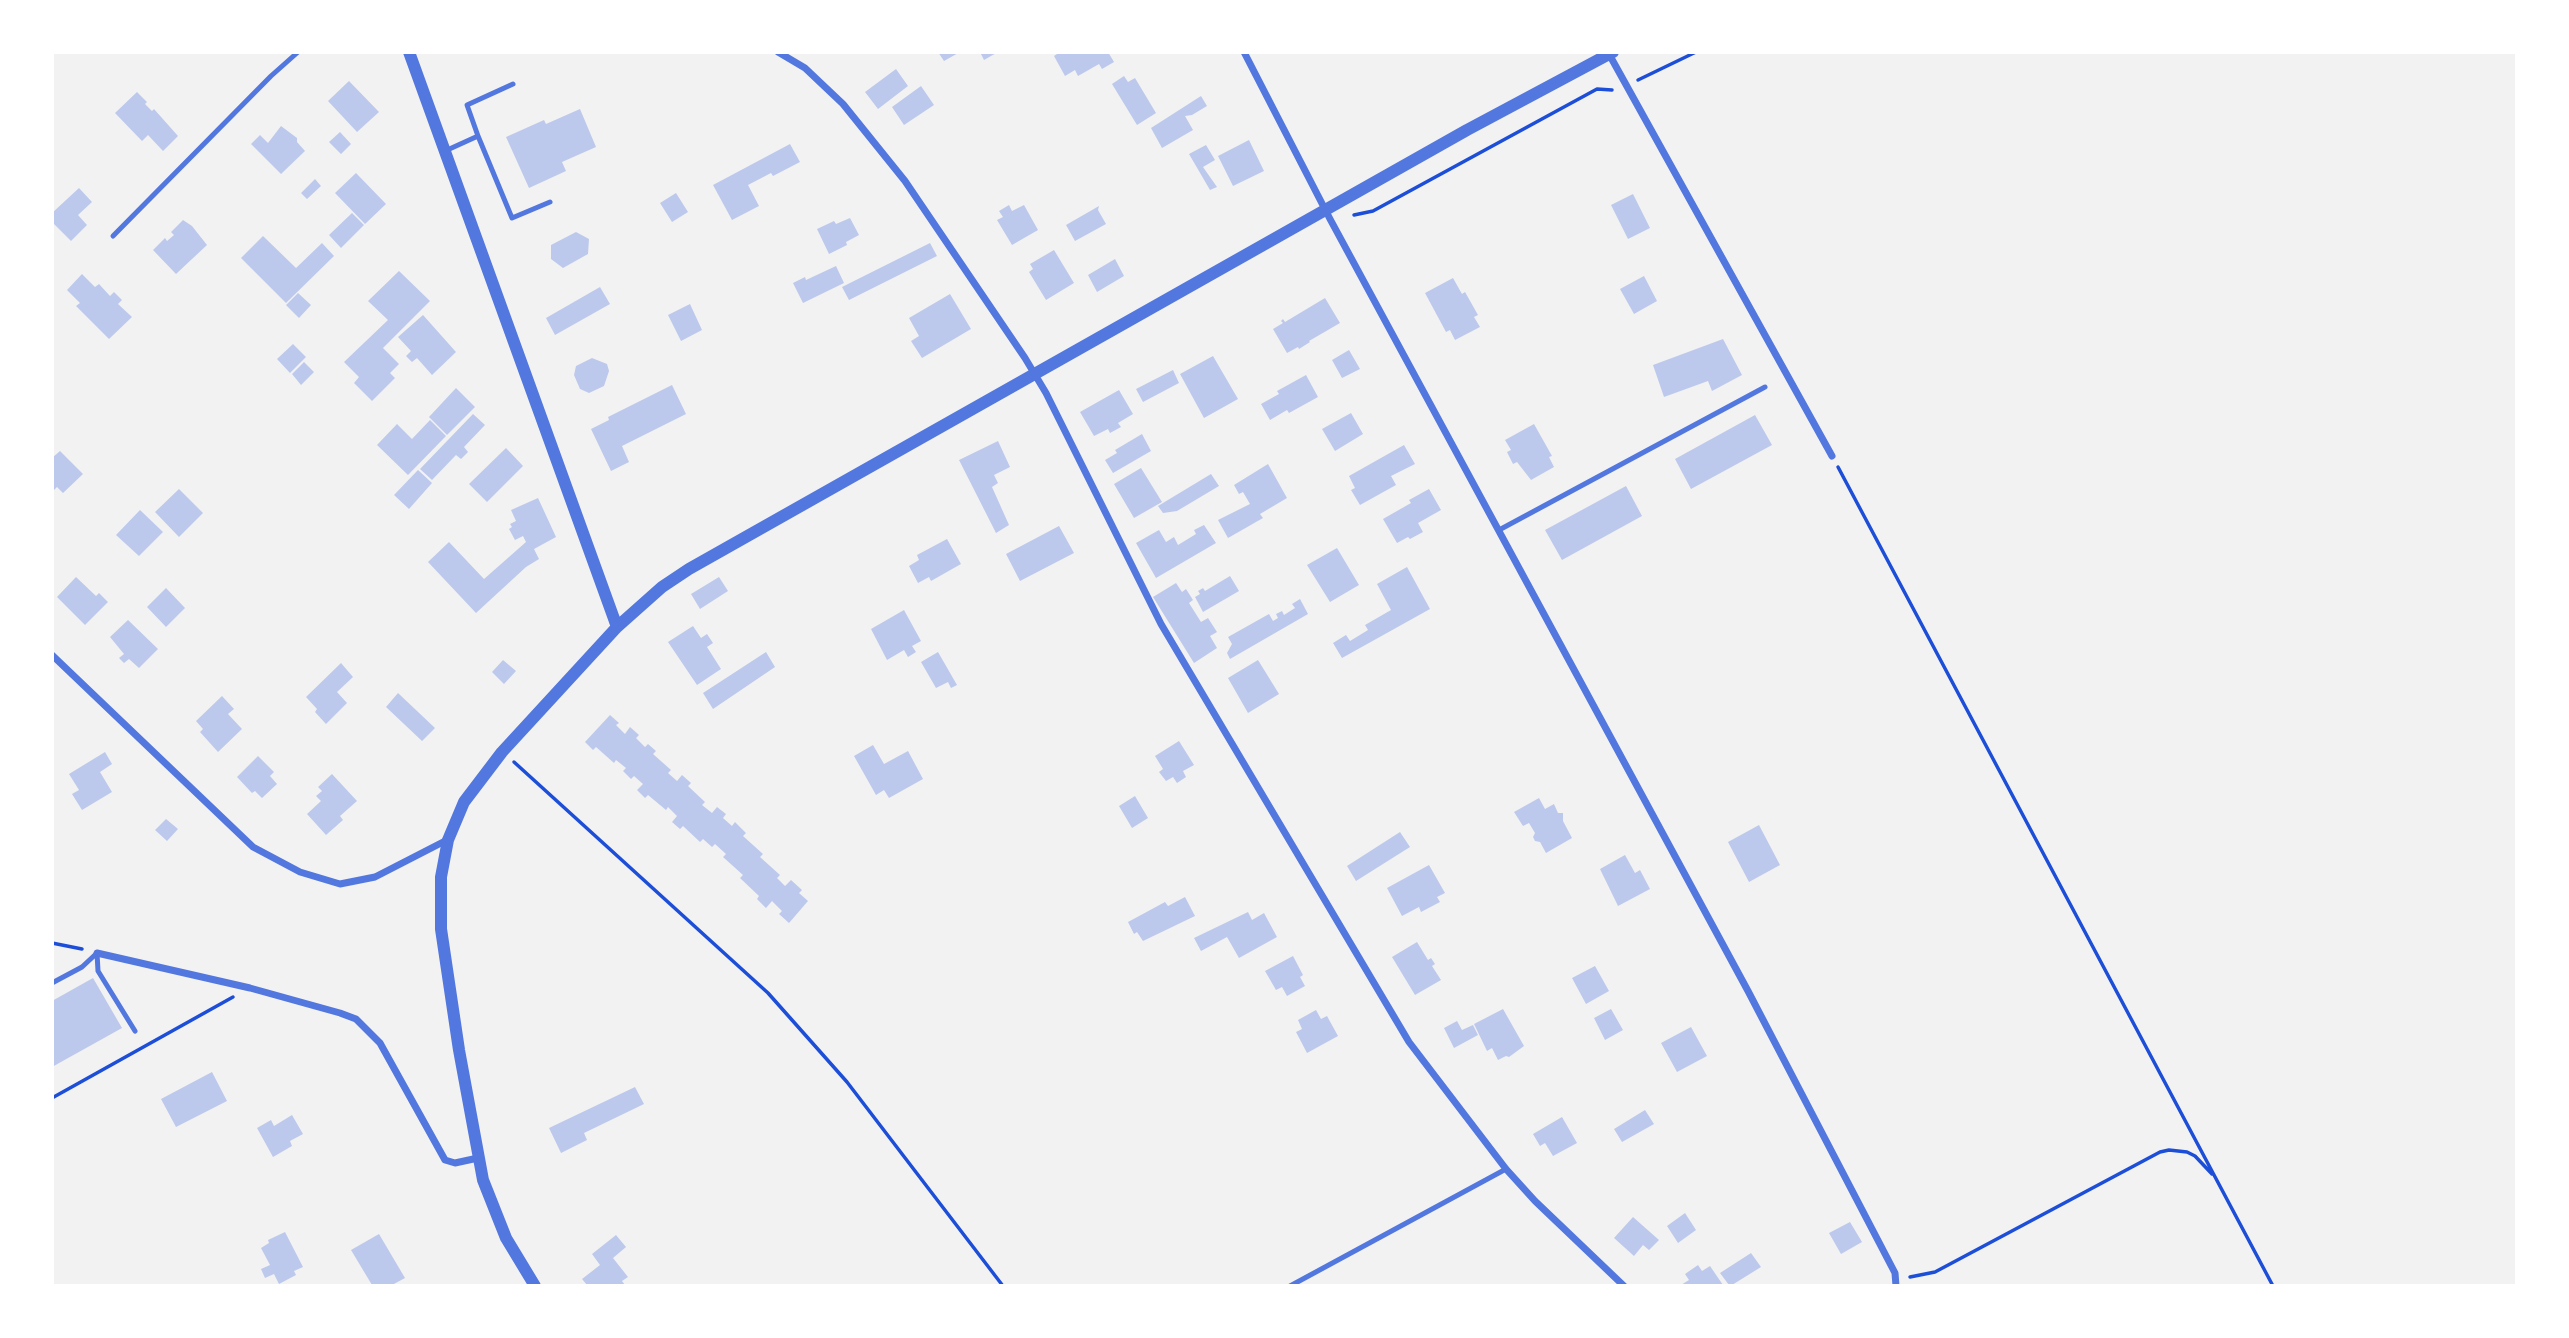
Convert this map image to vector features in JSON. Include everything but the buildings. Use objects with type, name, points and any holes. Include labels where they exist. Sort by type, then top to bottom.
[{"type":"street","points":[[409,52],[617,627]]},
{"type":"street","points":[[778,52],[805,68],[825,85],[905,181],[1036,375],[1161,624],[1409,1042],[1506,1169],[1554,1220],[1624,1286]]},
{"type":"street","points":[[1244,52],[1325,211],[1748,991],[1896,1279]]},
{"type":"street","points":[[535,1286],[498,1222],[478,1158],[441,929],[442,865],[447,840],[464,802],[502,752],[617,627],[650,596],[689,569],[1467,131],[1611,53],[1832,456]]},
{"type":"street","points":[[52,655],[253,847],[300,872],[340,884],[374,877],[447,840]]},
{"type":"street","points":[[97,953],[250,988],[356,1019],[380,1043],[445,1160],[455,1163],[478,1158]]},
{"type":"lane","points":[[113,236],[298,52]]},
{"type":"lane","points":[[513,84],[467,105],[512,218],[550,202]]},
{"type":"lane","points":[[445,151],[478,135]]},
{"type":"lane","points":[[1499,530],[1765,387]]},
{"type":"lane","points":[[52,983],[82,967],[97,953]]},
{"type":"lane","points":[[97,953],[98,971],[135,1031]]},
{"type":"lane","points":[[1290,1286],[1506,1169]]},
{"type":"path","points":[[1634,82],[1696,52]]},
{"type":"path","points":[[1333,225],[1350,216],[1373,211],[1597,89],[1617,89]]},
{"type":"path","points":[[1832,456],[2273,1286]]},
{"type":"path","points":[[502,752],[768,993],[848,1082],[1003,1286]]},
{"type":"path","points":[[52,943],[97,953]]},
{"type":"path","points":[[52,1098],[250,988]]},
{"type":"path","points":[[1896,1279],[1935,1272],[2160,1152],[2187,1152],[2195,1156],[2217,1180]]}]
